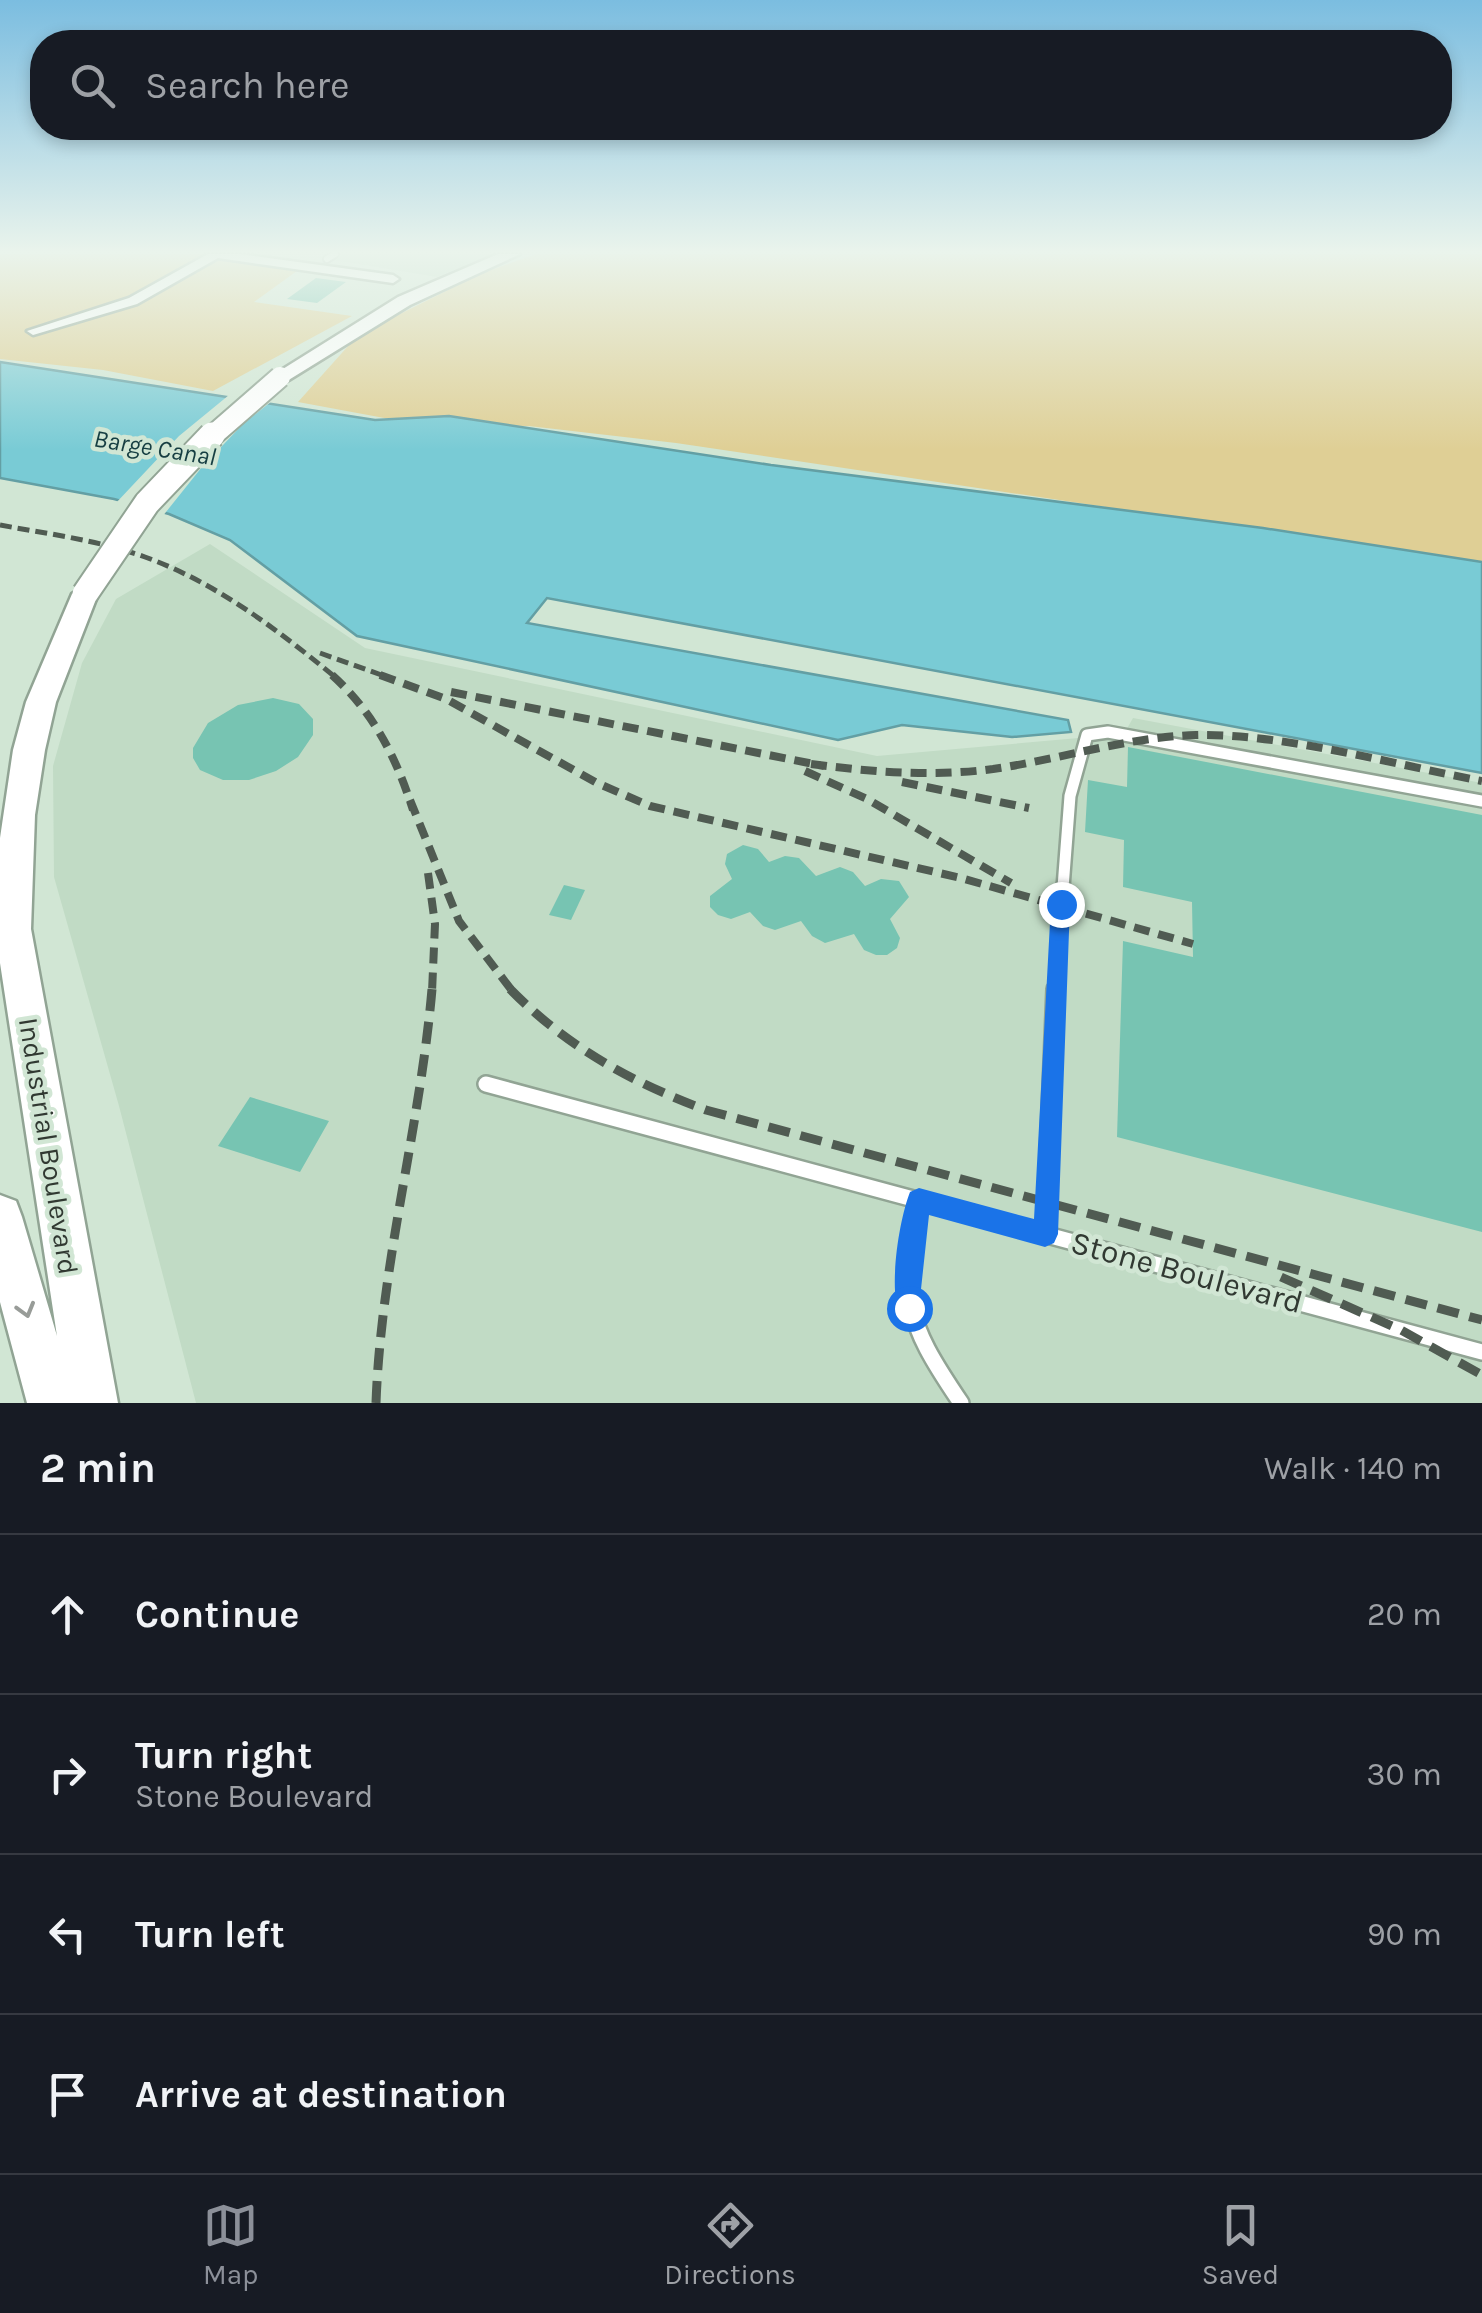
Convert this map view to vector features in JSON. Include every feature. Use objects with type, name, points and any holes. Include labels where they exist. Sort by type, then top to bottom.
[{"type":"main road","name":"Industrial Boulevard","points":[[92,1403],[13,929],[18,814],[28,750],[41,702],[84,594],[116,540],[178,468],[221,426],[280,378],[374,319]]},
{"type":"main road","points":[[0,1217],[52,1403]]},
{"type":"street","points":[[32,331],[70,319]]},
{"type":"lane","points":[[1045,1234],[1060,906],[1070,795],[1079,750],[1087,735],[1108,732],[1482,801]]},
{"type":"lane","name":"Stone Boulevard","points":[[486,1084],[1482,1352]]},
{"type":"lane","points":[[919,1200],[908,1265],[909,1308],[926,1346],[961,1403]]},
{"type":"shaded area","points":[[0,319],[346,319],[213,391],[103,370],[0,359]]},
{"type":"shaded area","points":[[389,319],[1482,319],[1482,563],[676,443],[529,426],[422,425],[298,402],[358,335]]},
{"type":"shaded area","points":[[210,544],[365,648],[877,756],[1124,734],[1133,718],[1482,783],[1482,1403],[196,1403],[119,1106],[54,877],[53,766],[82,663],[116,599]]},
{"type":"water","name":"Barge Canal","points":[[0,362],[375,420],[449,416],[771,465],[1263,528],[1482,562],[1482,773],[547,598],[527,623],[1068,720],[1071,732],[1012,737],[902,725],[838,740],[357,636],[230,540],[169,514],[114,499],[0,478]]},
{"type":"pier","points":[[229,395],[272,401],[244,423],[202,467],[162,517],[115,504],[179,436]]},
{"type":"building","points":[[273,698],[299,704],[313,719],[313,735],[298,757],[276,771],[249,780],[223,780],[200,770],[193,758],[193,748],[208,723],[238,705]]},
{"type":"building","points":[[1128,747],[1482,815],[1482,1232],[1117,1137],[1123,941],[1193,957],[1192,902],[1123,887],[1124,840],[1085,832],[1088,780],[1127,787]]},
{"type":"building","points":[[743,845],[758,849],[769,862],[785,856],[799,858],[816,876],[840,867],[853,872],[865,886],[881,879],[899,881],[909,897],[890,919],[900,938],[897,948],[887,955],[876,955],[864,950],[854,934],[825,943],[812,936],[801,921],[775,930],[763,926],[750,912],[731,919],[718,915],[710,907],[710,896],[732,879],[725,864],[727,854]]},
{"type":"building","points":[[564,885],[585,890],[571,920],[549,915]]},
{"type":"building","points":[[250,1097],[329,1121],[300,1172],[218,1146]]},
{"type":"railway","points":[[0,525],[109,546],[171,567],[245,609],[335,677]]},
{"type":"railway","points":[[320,653],[387,677]]},
{"type":"railway","points":[[332,675],[382,737],[413,810]]},
{"type":"railway","points":[[380,675],[446,699],[597,783],[650,806],[961,878],[1193,944]]},
{"type":"railway","points":[[451,692],[818,765]]},
{"type":"railway","points":[[818,765],[948,773],[1196,735],[1302,744],[1482,781]]},
{"type":"railway","points":[[811,764],[818,765]]},
{"type":"railway","points":[[818,765],[824,766]]},
{"type":"railway","points":[[805,771],[867,799],[1011,883]]},
{"type":"railway","points":[[902,782],[1029,808]]},
{"type":"railway","points":[[410,800],[459,921],[513,992]]},
{"type":"railway","points":[[428,873],[435,924],[432,992]]},
{"type":"railway","points":[[376,1403],[385,1299],[432,989]]},
{"type":"railway","points":[[513,992],[554,1028],[601,1061],[706,1110],[1482,1320]]},
{"type":"railway","points":[[1281,1277],[1401,1330],[1482,1375]]},
{"type":"route","points":[[909,1308],[908,1265],[919,1200],[1045,1234],[1061,904]]}]
